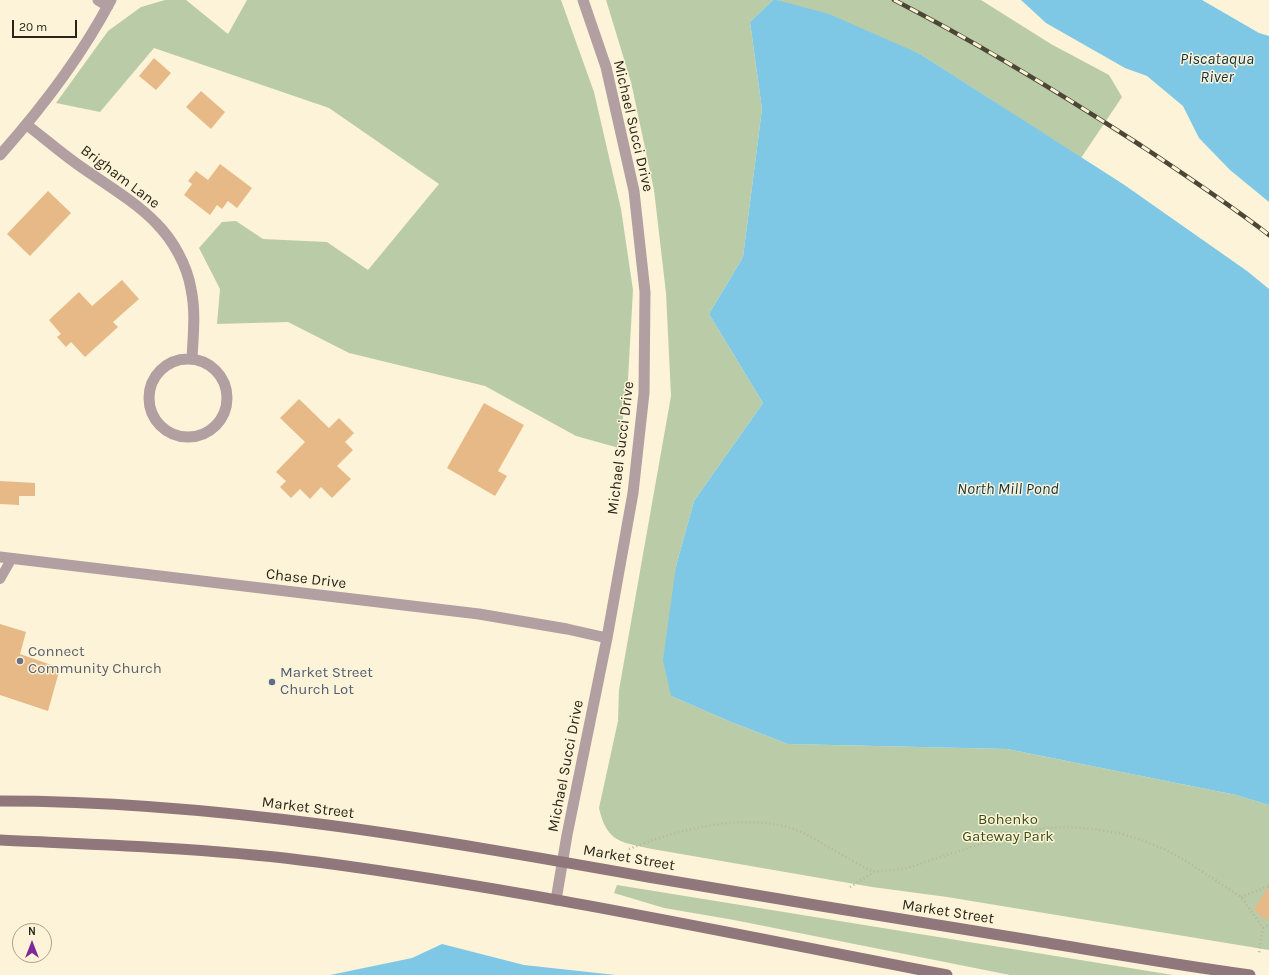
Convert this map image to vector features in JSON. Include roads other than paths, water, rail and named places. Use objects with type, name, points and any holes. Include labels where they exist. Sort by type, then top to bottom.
[{"type":"main road","name":"Market Street","points":[[0,800],[122,804],[216,811],[436,840],[774,899],[1250,975]]},
{"type":"main road","points":[[0,840],[239,853],[365,869],[556,900],[947,975]]},
{"type":"street","points":[[0,155],[27,125],[70,66],[110,3],[98,0]]},
{"type":"street","name":"Michael Succi Drive","points":[[556,900],[568,827],[607,638],[633,493],[644,393],[645,292],[634,191],[606,66],[584,0]]},
{"type":"street","name":"Brigham Lane","points":[[27,125],[156,222],[172,242],[184,265],[192,289],[194,314],[192,359]]},
{"type":"street","points":[[192,359],[204,362],[215,369],[223,379],[227,392],[227,405],[223,417],[215,427],[204,434],[192,437],[179,436],[167,431],[157,422],[151,411],[149,398],[151,385],[157,374],[167,365],[179,360],[192,359]]},
{"type":"street","name":"Chase Drive","points":[[0,557],[479,614],[567,628],[607,638]]},
{"type":"lane","points":[[0,579],[12,558]]},
{"type":"water","name":"North Mill Pond","points":[[773,0],[829,14],[920,54],[1123,184],[1247,271],[1269,289],[1269,805],[1236,795],[1007,749],[788,744],[731,722],[671,696],[663,660],[676,566],[694,501],[763,403],[709,314],[743,257],[762,109],[750,22]]},
{"type":"water","name":"Piscataqua River","points":[[1021,0],[1202,0],[1259,33],[1269,36],[1269,202],[1230,170],[1199,138],[1183,106],[1147,76],[1125,68],[1046,23]]},
{"type":"water","points":[[442,944],[524,965],[616,975],[330,975],[412,958]]},
{"type":"railway","points":[[894,0],[1017,68],[1078,105],[1237,211],[1269,235]]},
{"type":"place","name":"Connect Community Church","points":[[20,661]]},
{"type":"place","name":"Market Street Church Lot","points":[[272,682]]},
{"type":"park label","name":"Bohenko Gateway Park","points":[[1008,828]]}]
